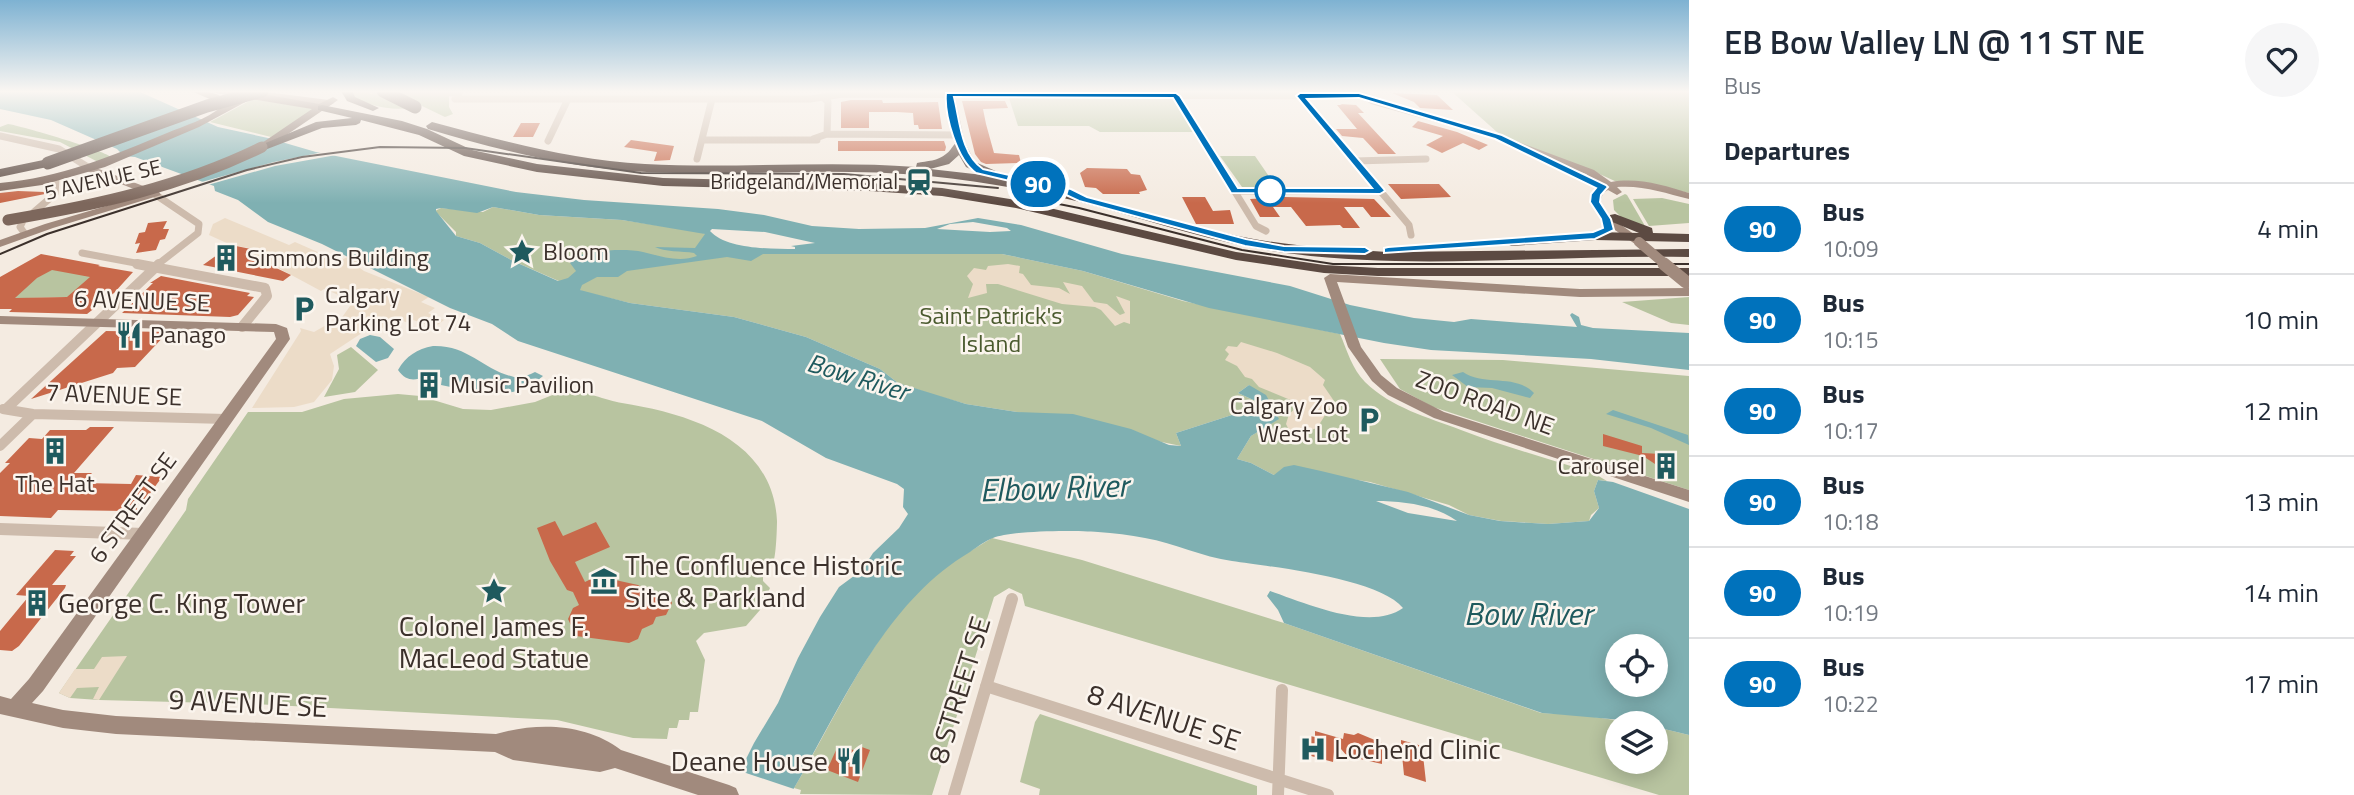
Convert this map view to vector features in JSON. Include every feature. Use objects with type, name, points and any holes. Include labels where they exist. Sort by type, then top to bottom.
[{"type":"highway","points":[[0,173],[104,147],[153,128]]},
{"type":"highway","points":[[262,147],[309,128]]},
{"type":"highway","points":[[416,128],[468,153],[537,168],[663,182],[919,190],[977,197],[1236,256],[1324,270],[1688,283]]},
{"type":"highway","points":[[431,128],[517,150],[582,162],[644,168],[866,168],[936,164],[952,158],[959,139]]},
{"type":"highway","points":[[458,128],[517,150]]},
{"type":"highway","points":[[959,139],[970,164],[979,171],[1068,192],[1083,199]]},
{"type":"highway","points":[[866,168],[995,181],[1083,199],[1199,231],[1284,249],[1392,256],[1565,251],[1689,253]]},
{"type":"highway","points":[[1075,218],[1096,227],[1204,257],[1331,282]]},
{"type":"highway","points":[[1595,236],[1609,230],[1610,218],[1642,230],[1689,237]]},
{"type":"highway","points":[[1284,249],[1420,249],[1595,236],[1636,239],[1689,237]]},
{"type":"main road","points":[[0,187],[57,179],[91,169],[189,128]]},
{"type":"main road","points":[[284,136],[295,128]]},
{"type":"main road","name":"5 AVENUE SE","points":[[4,220],[96,204],[152,190],[218,167],[262,147]]},
{"type":"street","points":[[548,141],[554,128]]},
{"type":"street","points":[[697,159],[706,128]]},
{"type":"street","points":[[830,128],[831,135]]},
{"type":"street","points":[[703,140],[828,139],[831,135],[959,139],[957,128]]},
{"type":"street","points":[[1196,128],[1256,226],[1266,231]]},
{"type":"street","points":[[1327,128],[1409,225],[1411,235]]},
{"type":"street","points":[[1470,128],[1525,149],[1610,188],[1689,197]]},
{"type":"street","points":[[0,136],[59,149],[91,169],[156,195],[199,224],[193,237],[156,266],[3,409]]},
{"type":"street","points":[[1355,161],[1426,159]]},
{"type":"street","points":[[34,212],[55,194],[57,179]]},
{"type":"street","points":[[1610,188],[1604,203],[1610,218],[1688,283]]},
{"type":"street","points":[[1235,191],[1380,191]]},
{"type":"street","points":[[0,244],[23,229],[156,195]]},
{"type":"street","points":[[82,253],[265,288],[267,296],[242,327]]},
{"type":"street","points":[[1331,282],[1580,292],[1688,283]]},
{"type":"street","name":"ZOO ROAD NE","points":[[1331,282],[1363,365],[1376,379],[1423,409],[1689,496]]},
{"type":"street","name":"6 AVENUE SE","points":[[0,320],[242,327],[282,331]]},
{"type":"street","name":"6 STREET SE","points":[[7,707],[36,685],[283,339],[282,331]]},
{"type":"street","name":"7 AVENUE SE","points":[[3,409],[33,414],[226,419]]},
{"type":"street","points":[[0,446],[33,414]]},
{"type":"street","points":[[0,529],[144,534]]},
{"type":"street","name":"8 STREET SE","points":[[954,795],[1012,599]]},
{"type":"street","name":"8 AVENUE SE","points":[[986,686],[1328,795]]},
{"type":"street","points":[[1278,795],[1282,690]]},
{"type":"street","name":"9 AVENUE SE","points":[[7,707],[63,719],[116,725],[496,743],[513,751],[600,762],[615,758],[729,795]]},
{"type":"green space","points":[[0,128],[25,128],[79,144],[111,157],[98,162],[60,142],[0,131]]},
{"type":"green space","points":[[235,128],[285,128],[271,137]]},
{"type":"green space","points":[[1093,128],[1191,128],[1193,132],[1100,132]]},
{"type":"green space","points":[[1493,128],[1689,128],[1689,193],[1649,184],[1617,182],[1507,141]]},
{"type":"green space","points":[[1220,156],[1255,156],[1277,188],[1242,187]]},
{"type":"green space","points":[[1625,194],[1645,226],[1623,219],[1614,210],[1613,200]]},
{"type":"green space","points":[[1662,198],[1689,204],[1689,223],[1649,226],[1633,199]]},
{"type":"green space","name":"Saint Patrick's Island","points":[[493,207],[539,215],[622,220],[701,232],[735,248],[763,254],[1002,254],[1083,271],[1183,301],[1340,334],[1360,377],[1387,399],[1423,416],[1595,474],[1607,481],[1598,480],[1594,491],[1599,508],[1589,521],[1548,524],[1501,521],[1469,515],[1449,505],[1370,482],[1345,478],[1274,475],[1237,459],[1251,436],[1278,419],[1249,385],[1238,393],[1260,403],[1263,411],[1256,414],[1235,414],[1176,433],[1181,446],[966,404],[898,383],[880,369],[806,337],[734,317],[630,303],[584,292],[513,261],[480,243],[456,236],[456,232],[435,211],[441,208],[483,212]]},
{"type":"green space","points":[[50,269],[98,277],[75,297],[26,298],[22,301],[13,299]]},
{"type":"green space","points":[[1689,297],[1689,325],[1671,323],[1622,302]]},
{"type":"green space","points":[[351,347],[378,370],[355,392],[324,397],[339,369],[337,355]]},
{"type":"green space","points":[[1380,359],[1503,360],[1689,376],[1689,490],[1433,407],[1400,389]]},
{"type":"green space","name":"The Confluence Historic Site & Parkland","points":[[565,390],[674,415],[724,435],[744,451],[761,470],[772,493],[777,521],[776,549],[773,563],[763,575],[763,581],[770,588],[760,610],[746,626],[704,633],[696,641],[705,660],[698,712],[690,712],[689,720],[679,720],[677,728],[669,728],[667,739],[633,738],[557,720],[254,704],[99,700],[70,698],[59,693],[186,510],[188,499],[248,412],[302,412],[344,399],[398,394],[420,396],[463,409],[491,410],[535,402]]},
{"type":"green space","points":[[992,538],[1082,560],[1284,623],[1541,713],[1605,719],[1605,774],[1668,774],[1668,730],[1689,735],[1689,795],[1659,795],[1025,606],[1022,594],[1009,588],[994,597],[932,795],[800,794],[801,790],[794,788],[871,652],[908,602],[929,580]]},
{"type":"green space","points":[[1040,714],[1257,786],[1257,795],[1039,795],[1040,789],[1020,782],[1035,722]]},
{"type":"shaded area","points":[[225,218],[289,245],[295,242],[329,257],[341,260],[350,256],[364,262],[357,266],[429,297],[421,302],[435,308],[428,313],[444,320],[435,327],[413,320],[408,323],[401,320],[397,322],[401,324],[397,327],[371,327],[330,354],[334,366],[332,380],[314,402],[294,407],[252,408],[301,331],[300,328],[314,332],[328,324],[335,327],[353,302],[324,289],[321,291],[269,263],[248,255],[255,249],[231,245],[209,235],[213,224]]},
{"type":"shaded area","points":[[988,266],[1020,266],[1019,273],[1023,274],[1031,285],[1059,288],[1070,294],[1063,282],[1082,286],[1094,302],[1107,304],[1120,315],[1125,313],[1116,296],[1130,301],[1130,324],[1124,322],[1115,326],[1095,307],[1062,304],[998,284],[986,284],[987,293],[968,298],[973,284],[967,276],[974,268],[986,270]]},
{"type":"shaded area","points":[[1241,342],[1310,367],[1325,380],[1323,385],[1334,401],[1317,428],[1306,436],[1291,434],[1286,424],[1289,414],[1297,407],[1293,401],[1259,387],[1252,379],[1245,377],[1237,366],[1225,360],[1229,354],[1225,350],[1228,346],[1237,347]]},
{"type":"shaded area","points":[[127,656],[99,700],[93,699],[99,687],[77,688],[70,698],[59,693],[75,669],[94,669],[102,657]]},
{"type":"water","name":"Bow River","points":[[69,128],[223,128],[316,152],[516,192],[584,200],[718,209],[764,215],[812,226],[859,229],[925,228],[978,218],[1021,225],[1122,254],[1290,286],[1350,305],[1414,318],[1454,322],[1471,319],[1577,327],[1570,315],[1572,313],[1579,317],[1581,325],[1593,328],[1689,333],[1689,370],[1591,359],[1431,350],[1209,308],[1083,271],[1002,254],[763,254],[751,261],[727,257],[627,271],[618,277],[597,277],[582,285],[580,290],[630,303],[734,317],[806,337],[880,369],[898,383],[966,404],[1017,412],[1073,414],[1131,429],[1169,445],[1181,446],[1176,433],[1235,414],[1256,414],[1263,411],[1260,403],[1238,393],[1249,385],[1266,395],[1279,419],[1251,436],[1237,459],[1274,475],[1284,467],[1294,465],[1408,492],[1469,515],[1500,521],[1548,524],[1589,521],[1599,508],[1594,491],[1598,480],[1613,482],[1689,509],[1689,735],[1668,730],[1668,711],[1605,711],[1605,719],[1542,713],[1284,623],[1267,596],[1270,591],[1319,608],[1356,616],[1389,615],[1403,608],[1371,589],[1323,576],[1221,559],[1134,536],[1088,531],[1030,532],[1003,535],[984,542],[939,574],[912,600],[866,661],[790,795],[728,795],[778,703],[798,658],[839,587],[862,570],[873,553],[899,528],[908,514],[903,507],[904,489],[826,458],[762,421],[518,341],[492,324],[450,308],[322,244],[268,222],[238,200],[215,191],[214,186],[135,157],[124,156],[117,149]],"holes":[[[493,207],[539,215],[622,220],[705,234],[695,248],[655,247],[694,253],[697,256],[676,259],[627,250],[588,253],[573,258],[570,263],[576,271],[568,278],[558,281],[480,243],[456,236],[436,209],[477,213]],[[973,222],[1011,231],[937,229],[950,224]],[[710,231],[765,232],[815,243],[791,246],[795,249],[749,247],[717,237]],[[1376,501],[1418,505],[1439,511],[1457,521],[1408,513]]]},
{"type":"water","points":[[370,335],[380,337],[394,349],[388,358],[376,362],[356,346],[360,339]]},
{"type":"water","points":[[433,346],[456,349],[514,377],[535,372],[543,376],[519,390],[494,394],[441,385],[442,378],[437,375],[411,379],[402,375],[398,370],[412,354]]},
{"type":"water","points":[[1463,372],[1481,379],[1518,383],[1534,393],[1530,398],[1492,388],[1468,387],[1452,375]]},
{"type":"water","points":[[1613,410],[1688,435],[1689,445],[1651,428],[1606,414]]},
{"type":"pier","points":[[328,151],[342,154],[275,166],[204,186],[198,183],[274,162]]},
{"type":"pier","points":[[737,770],[797,790],[794,795],[725,795]]},
{"type":"building","points":[[518,128],[537,128],[533,137],[513,137]]},
{"type":"building","points":[[969,128],[987,128],[994,153],[1019,155],[1021,163],[986,164],[975,154]]},
{"type":"building","points":[[1372,128],[1396,154],[1378,154],[1363,138],[1342,136],[1336,129]]},
{"type":"building","points":[[1416,128],[1443,128],[1488,145],[1479,150],[1463,143],[1442,153],[1426,145],[1443,136]]},
{"type":"building","points":[[631,140],[674,146],[670,160],[654,161],[657,152],[624,147]]},
{"type":"building","points":[[838,141],[944,141],[946,147],[945,151],[838,151]]},
{"type":"building","points":[[1087,168],[1127,169],[1131,174],[1140,175],[1147,190],[1139,192],[1140,194],[1103,194],[1096,188],[1085,187],[1080,173]]},
{"type":"building","points":[[1388,184],[1439,184],[1451,197],[1401,199]]},
{"type":"building","points":[[18,191],[45,194],[0,203],[0,193]]},
{"type":"building","points":[[1182,197],[1205,197],[1213,211],[1230,210],[1234,224],[1196,224]]},
{"type":"building","points":[[1250,199],[1374,199],[1391,217],[1371,217],[1363,207],[1344,207],[1360,228],[1343,228],[1340,225],[1306,226],[1291,207],[1273,207],[1280,217],[1260,217]]},
{"type":"building","points":[[167,221],[163,229],[169,229],[156,250],[136,253],[140,243],[135,244],[139,233],[145,232],[148,223]]},
{"type":"building","points":[[231,245],[256,250],[249,255],[291,275],[283,281],[203,265]]},
{"type":"building","points":[[41,254],[133,272],[114,293],[87,314],[9,312],[12,309],[0,309],[0,277]],"holes":[[[52,270],[90,277],[67,297],[15,298],[37,278]]]},
{"type":"building","points":[[161,276],[250,293],[247,296],[254,297],[238,315],[230,317],[122,313],[153,283],[150,283]]},
{"type":"building","points":[[106,331],[168,332],[135,367],[117,368],[113,373],[31,399]]},
{"type":"building","points":[[90,427],[114,427],[74,473],[92,473],[83,483],[131,484],[136,475],[162,477],[146,499],[142,499],[136,507],[138,510],[129,514],[127,511],[58,510],[51,518],[0,516],[0,473],[10,463],[5,463],[29,438],[42,439],[50,430],[86,430]]},
{"type":"building","points":[[1603,434],[1642,446],[1642,453],[1662,454],[1674,461],[1677,471],[1664,470],[1643,456],[1603,446]]},
{"type":"building","name":"The Confluence Historic Site & Parkland","points":[[555,521],[563,536],[596,522],[610,547],[575,562],[585,582],[597,576],[638,585],[650,593],[669,597],[672,603],[666,615],[656,617],[653,624],[642,629],[638,639],[629,643],[576,636],[568,619],[573,608],[579,605],[573,592],[567,590],[550,561],[537,528]]},
{"type":"building","name":"George C. King Tower","points":[[55,550],[74,551],[70,556],[76,556],[52,585],[66,585],[65,588],[19,646],[12,651],[0,650],[0,631],[29,596],[16,595]]},
{"type":"building","points":[[1315,731],[1343,739],[1344,733],[1358,733],[1382,743],[1382,764],[1347,756],[1335,742],[1333,762],[1311,756],[1307,750],[1307,742],[1310,736],[1315,737]]},
{"type":"building","points":[[1401,740],[1422,746],[1426,782],[1404,775],[1402,755],[1396,753],[1396,744],[1401,746]]},
{"type":"building","name":"Deane House","points":[[859,746],[870,750],[858,782],[827,770],[837,748],[844,751],[845,747],[856,751]]},
{"type":"tram line","points":[[0,254],[47,234],[247,170],[302,157],[380,147],[465,148],[641,173],[844,174],[998,188]]},
{"type":"tram line","points":[[1014,195],[1079,208],[1242,250],[1333,264],[1689,264]]},
{"type":"bus line","name":"90","points":[[956,128],[967,160],[979,171],[1068,192],[1083,199],[1245,242],[1284,249],[1299,247],[1365,251]]},
{"type":"bus line","name":"90","points":[[1196,128],[1235,191],[1380,191],[1327,128]]},
{"type":"bus line","name":"90","points":[[1388,250],[1595,236],[1609,230],[1606,219],[1595,202],[1596,194],[1603,187],[1498,137],[1467,128]]},
{"type":"place","name":"Bridgeland/Memorial","points":[[919,182]]},
{"type":"place","name":"Bloom","points":[[522,252]]},
{"type":"place","name":"Simmons Building","points":[[226,258]]},
{"type":"place","name":"Calgary Parking Lot 74","points":[[304,309]]},
{"type":"place","name":"Panago","points":[[129,335]]},
{"type":"place","name":"Music Pavilion","points":[[429,385]]},
{"type":"place","name":"Calgary Zoo West Lot","points":[[1369,420]]},
{"type":"place","name":"The Hat","points":[[55,451]]},
{"type":"place","name":"Carousel","points":[[1666,466]]},
{"type":"place","name":"The Confluence Historic Site & Parkland","points":[[604,581]]},
{"type":"place","name":"Colonel James F. MacLeod Statue","points":[[494,591]]},
{"type":"place","name":"George C. King Tower","points":[[37,603]]},
{"type":"place","name":"Lochend Clinic","points":[[1313,749]]},
{"type":"place","name":"Deane House","points":[[849,761]]},
{"type":"water label","name":"Elbow River","points":[[1054,488]]}]
